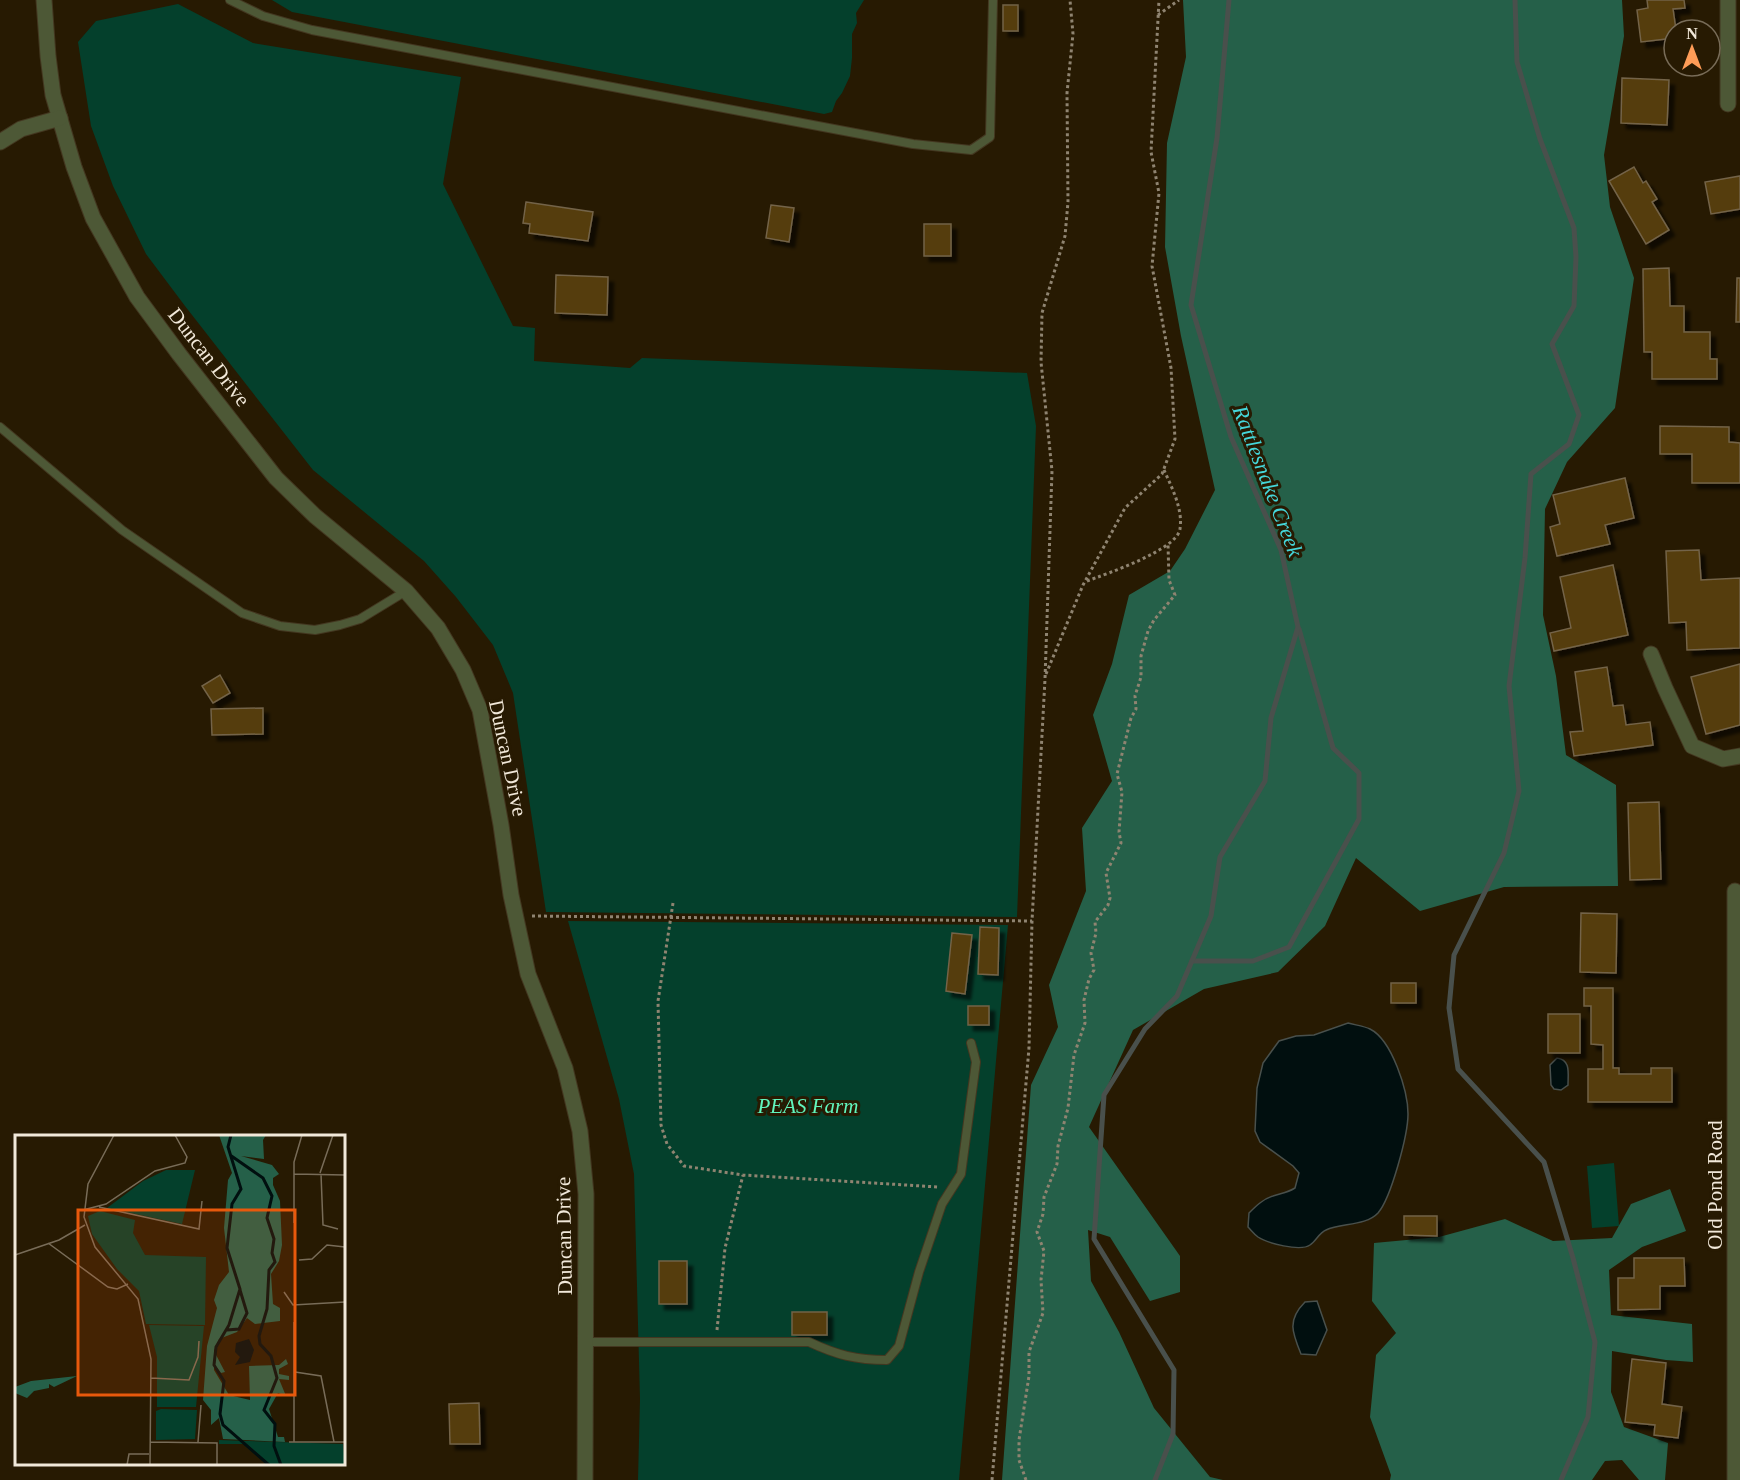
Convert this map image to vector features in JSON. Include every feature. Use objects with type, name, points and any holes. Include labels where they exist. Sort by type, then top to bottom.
[{"type":"street","name":"Duncan Drive","points":[[45,0],[53,95],[74,167],[93,218],[137,297],[276,478],[315,516],[406,591],[438,628],[463,670],[480,710],[528,974],[565,1068],[580,1131],[586,1194],[585,1480]]},
{"type":"street","points":[[1728,0],[1728,104]]},
{"type":"street","points":[[0,142],[21,129],[60,118]]},
{"type":"street","points":[[1651,654],[1692,746],[1723,759],[1740,756]]},
{"type":"street","name":"Old Pond Road","points":[[1735,891],[1738,1291],[1735,1480]]},
{"type":"lane","points":[[230,0],[263,16],[312,30],[913,144],[971,150],[990,137],[993,0]]},
{"type":"lane","points":[[0,427],[122,530],[242,613],[280,626],[315,630],[340,626],[360,619],[406,591]]},
{"type":"lane","points":[[587,1342],[809,1342],[833,1354],[863,1360],[887,1360],[899,1346],[919,1272],[942,1204],[961,1174],[976,1062],[970,1043]]},
{"type":"path","points":[[992,1480],[1029,1048],[1032,921],[1045,679],[1052,471],[1041,362],[1042,314],[1065,236],[1068,202],[1067,93],[1073,34],[1070,0]]},
{"type":"path","points":[[1045,679],[1085,581],[1125,508],[1162,474],[1174,439],[1171,368],[1152,266],[1159,193],[1150,152],[1159,0]]},
{"type":"path","points":[[1158,15],[1179,0]]},
{"type":"path","points":[[1085,581],[1130,565],[1174,541],[1180,530],[1177,500],[1164,469]]},
{"type":"path","points":[[1026,1480],[1020,1460],[1019,1440],[1029,1376],[1029,1352],[1043,1312],[1041,1280],[1044,1251],[1037,1232],[1043,1214],[1044,1197],[1057,1164],[1058,1146],[1068,1108],[1074,1055],[1085,1023],[1083,1000],[1094,970],[1091,953],[1096,933],[1095,922],[1108,905],[1110,898],[1106,873],[1120,843],[1122,792],[1117,774],[1120,755],[1136,709],[1135,696],[1141,677],[1141,656],[1148,631],[1154,620],[1175,595],[1169,580],[1168,544]]},
{"type":"path","points":[[673,903],[658,1001],[662,1125],[667,1144],[684,1166],[743,1175],[952,1188]]},
{"type":"path","points":[[516,916],[1032,921]]},
{"type":"path","points":[[716,1341],[725,1248],[743,1175]]},
{"type":"green space","points":[[272,0],[864,0],[856,13],[857,23],[852,34],[850,76],[832,112],[824,114],[292,12]]},
{"type":"green space","points":[[1183,0],[1622,0],[1624,36],[1604,155],[1610,207],[1634,278],[1615,408],[1567,462],[1545,509],[1543,615],[1556,676],[1566,755],[1616,785],[1618,886],[1504,887],[1420,911],[1356,858],[1325,926],[1278,972],[1204,989],[1133,1030],[1089,1127],[1180,1256],[1180,1292],[1150,1301],[1110,1237],[1088,1230],[1091,1281],[1119,1332],[1154,1408],[1210,1477],[1223,1480],[1002,1480],[1031,1085],[1058,1027],[1049,985],[1086,891],[1082,828],[1112,781],[1093,715],[1112,664],[1129,595],[1170,571],[1185,549],[1215,490],[1181,336],[1165,247],[1167,143],[1186,57]]},
{"type":"green space","points":[[178,4],[253,43],[461,77],[443,184],[513,326],[535,328],[534,361],[630,368],[642,358],[1027,373],[1036,426],[1017,917],[546,912],[513,693],[493,645],[456,597],[424,561],[313,470],[146,254],[113,186],[91,126],[78,42],[96,21]]},
{"type":"green space","name":"PEAS Farm","points":[[568,921],[1008,925],[959,1480],[638,1480],[640,1399],[634,1174],[619,1099]]},
{"type":"green space","points":[[1614,1163],[1619,1226],[1592,1228],[1587,1166]]},
{"type":"green space","points":[[1670,1189],[1686,1231],[1642,1247],[1609,1270],[1611,1315],[1692,1324],[1693,1362],[1612,1351],[1611,1392],[1624,1427],[1668,1443],[1665,1480],[1639,1480],[1622,1460],[1605,1461],[1592,1480],[1390,1480],[1391,1475],[1370,1417],[1376,1355],[1396,1333],[1372,1301],[1374,1243],[1439,1237],[1505,1219],[1553,1241],[1612,1238],[1631,1204]]},
{"type":"shaded area","points":[[1348,1023],[1368,1028],[1378,1035],[1392,1055],[1402,1080],[1408,1114],[1402,1151],[1393,1181],[1378,1213],[1367,1220],[1326,1230],[1305,1247],[1284,1246],[1269,1242],[1258,1237],[1248,1227],[1249,1213],[1266,1199],[1295,1188],[1299,1173],[1260,1142],[1255,1131],[1257,1088],[1263,1063],[1279,1041],[1296,1036],[1314,1035]]},
{"type":"shaded area","points":[[1557,1058],[1565,1061],[1568,1068],[1568,1085],[1561,1090],[1554,1089],[1551,1085],[1550,1065]]},
{"type":"shaded area","points":[[1317,1301],[1327,1330],[1316,1355],[1301,1354],[1295,1339],[1293,1321],[1299,1308],[1305,1302]]},
{"type":"building","points":[[1647,0],[1684,0],[1685,8],[1673,9],[1674,18],[1662,18],[1662,39],[1641,42],[1637,10],[1648,8]]},
{"type":"building","points":[[1003,5],[1018,5],[1018,31],[1003,31]]},
{"type":"building","points":[[1622,78],[1669,80],[1667,125],[1621,123]]},
{"type":"building","points":[[1634,167],[1643,183],[1646,181],[1657,199],[1652,202],[1669,230],[1646,244],[1609,181]]},
{"type":"building","points":[[1740,176],[1740,209],[1711,214],[1705,182]]},
{"type":"building","points":[[526,202],[593,212],[588,241],[529,233],[530,224],[523,223]]},
{"type":"building","points":[[771,205],[794,208],[789,242],[766,238]]},
{"type":"building","points":[[924,224],[951,224],[951,256],[924,256]]},
{"type":"building","points":[[1669,268],[1670,306],[1684,306],[1684,332],[1710,332],[1710,359],[1717,359],[1717,379],[1652,379],[1652,352],[1644,352],[1643,269]]},
{"type":"building","points":[[556,275],[608,277],[607,315],[555,313]]},
{"type":"building","points":[[1737,278],[1740,278],[1740,322],[1736,322]]},
{"type":"building","points":[[1660,426],[1729,427],[1729,442],[1740,443],[1740,483],[1692,483],[1692,454],[1660,454]]},
{"type":"building","points":[[1625,478],[1634,518],[1605,525],[1610,544],[1557,556],[1550,527],[1560,524],[1553,495]]},
{"type":"building","points":[[1699,550],[1701,580],[1740,578],[1740,648],[1687,650],[1686,622],[1669,623],[1666,551]]},
{"type":"building","points":[[1613,565],[1628,635],[1554,651],[1550,633],[1571,628],[1560,577]]},
{"type":"building","points":[[1740,664],[1740,725],[1706,734],[1691,677]]},
{"type":"building","points":[[1607,667],[1613,706],[1623,705],[1626,725],[1650,722],[1653,745],[1574,756],[1570,732],[1583,731],[1575,672]]},
{"type":"building","points":[[220,675],[230,693],[213,703],[202,686]]},
{"type":"building","points":[[263,708],[263,734],[212,735],[211,709]]},
{"type":"building","points":[[1659,802],[1661,879],[1630,880],[1628,803]]},
{"type":"building","points":[[1581,913],[1617,914],[1616,973],[1580,972]]},
{"type":"building","points":[[980,927],[999,928],[998,975],[978,974]]},
{"type":"building","points":[[952,933],[972,935],[965,994],[946,991]]},
{"type":"building","points":[[1391,983],[1416,983],[1416,1003],[1391,1003]]},
{"type":"building","points":[[1584,988],[1613,988],[1613,1068],[1619,1068],[1619,1074],[1651,1074],[1651,1068],[1672,1068],[1672,1102],[1588,1102],[1588,1069],[1603,1069],[1603,1045],[1591,1044],[1591,1006],[1584,1006]]},
{"type":"building","points":[[968,1006],[989,1006],[989,1025],[968,1025]]},
{"type":"building","points":[[1548,1014],[1580,1014],[1580,1053],[1548,1053]]},
{"type":"building","points":[[1404,1216],[1437,1216],[1437,1236],[1404,1235]]},
{"type":"building","points":[[1634,1258],[1684,1258],[1685,1286],[1660,1286],[1660,1309],[1618,1310],[1618,1278],[1634,1278]]},
{"type":"building","points":[[659,1261],[687,1261],[687,1304],[659,1304]]},
{"type":"building","points":[[792,1312],[827,1312],[827,1335],[792,1335]]},
{"type":"building","points":[[1632,1359],[1666,1363],[1662,1404],[1682,1407],[1678,1438],[1654,1435],[1655,1425],[1625,1422]]},
{"type":"building","points":[[479,1403],[480,1444],[450,1444],[449,1404]]},
{"type":"waterway","name":"Rattlesnake Creek","points":[[1155,1480],[1173,1434],[1174,1370],[1094,1239],[1104,1095],[1145,1029],[1177,996],[1211,916],[1220,857],[1265,781],[1271,718],[1298,627],[1281,550],[1231,437],[1191,305],[1217,138],[1229,0]]},
{"type":"waterway","points":[[1515,0],[1517,62],[1540,139],[1574,228],[1576,257],[1574,306],[1552,344],[1579,415],[1569,444],[1531,474],[1525,558],[1509,686],[1519,791],[1504,853],[1454,955],[1449,1008],[1458,1069],[1544,1162],[1595,1342],[1588,1417],[1561,1480]]},
{"type":"waterway","points":[[1192,961],[1253,961],[1289,947],[1359,819],[1359,773],[1333,748],[1299,629]]}]
